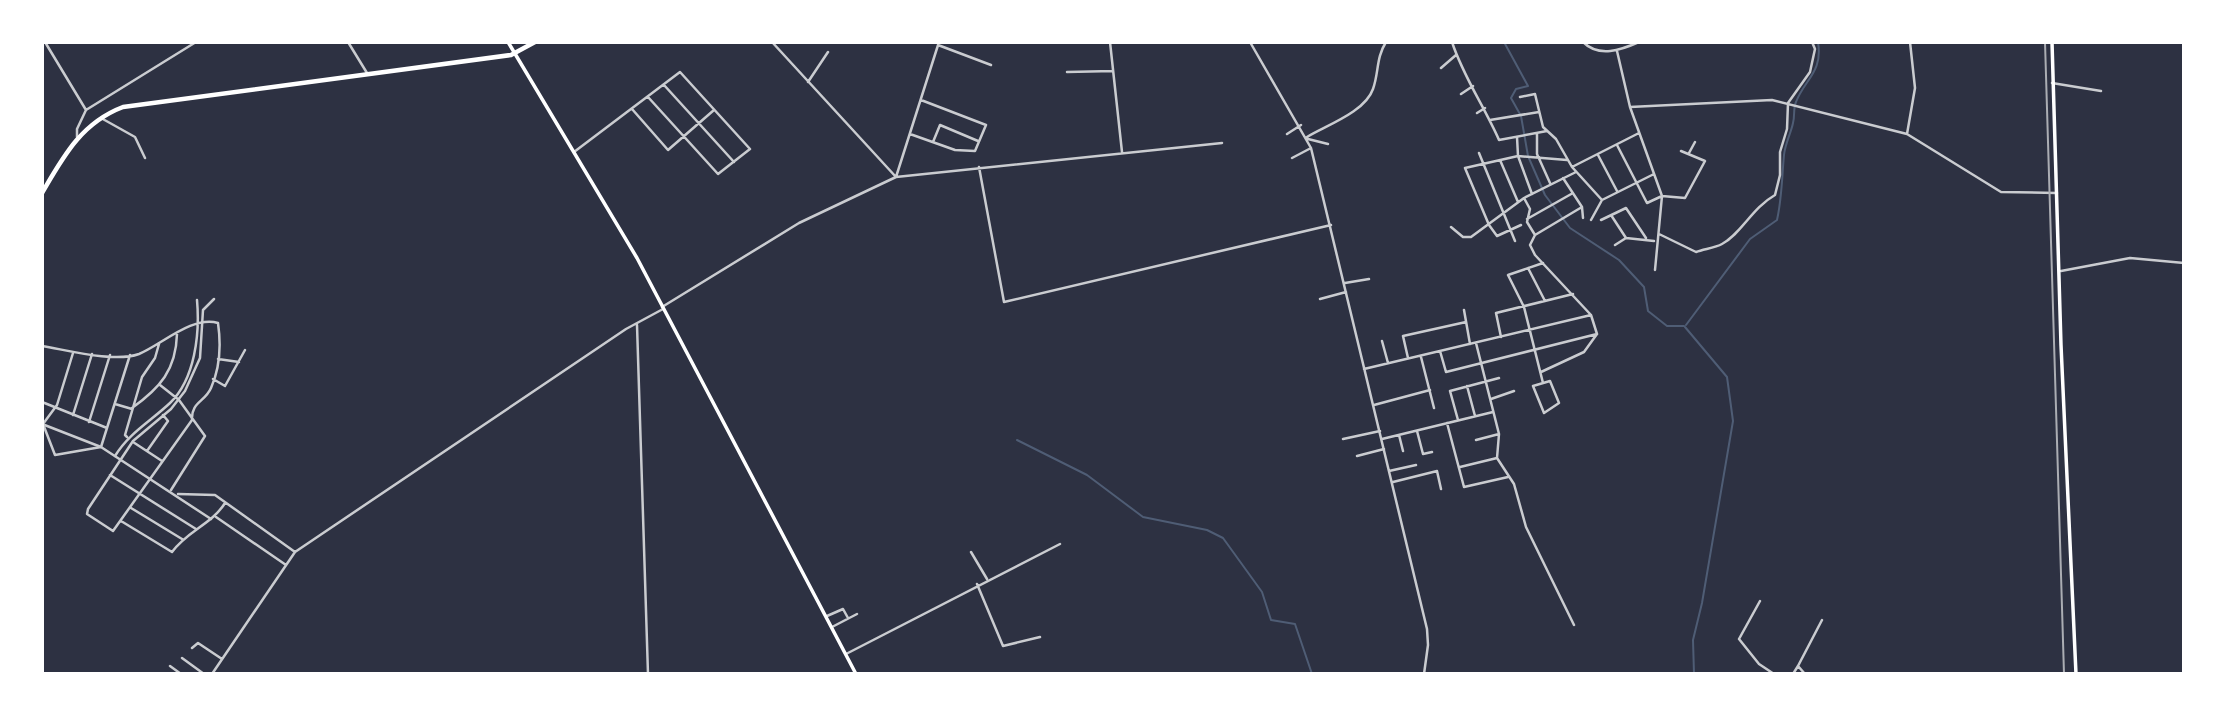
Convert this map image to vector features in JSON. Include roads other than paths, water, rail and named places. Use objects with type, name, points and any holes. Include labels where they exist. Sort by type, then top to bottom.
[{"type":"highway","points":[[42,193],[78,137],[101,118],[122,107],[158,100],[516,54],[535,42]]},
{"type":"main road","points":[[508,42],[663,308],[856,674]]},
{"type":"main road","points":[[2052,42],[2061,271],[2061,345],[2077,673]]},
{"type":"street","points":[[45,42],[86,110]]},
{"type":"street","points":[[186,42],[189,47]]},
{"type":"street","points":[[78,137],[77,129],[86,110],[196,42]]},
{"type":"street","points":[[348,42],[367,73]]},
{"type":"street","points":[[772,42],[896,177]]},
{"type":"street","points":[[1110,42],[1122,152]]},
{"type":"street","points":[[1250,42],[1301,125],[1311,148],[1427,629],[1424,674]]},
{"type":"street","points":[[1308,138],[1367,100],[1374,85],[1377,59],[1386,42]]},
{"type":"street","points":[[1452,42],[1499,140],[1547,131]]},
{"type":"street","points":[[1583,42],[1598,51],[1617,51],[1639,42]]},
{"type":"street","points":[[1659,234],[1696,252],[1717,247],[1730,239],[1753,211],[1775,195],[1780,175],[1780,152],[1787,129],[1788,103],[1810,72],[1815,49],[1812,42]]},
{"type":"street","points":[[1908,134],[1915,88],[1910,42]]},
{"type":"street","points":[[896,177],[939,44],[991,65]]},
{"type":"street","points":[[1617,51],[1630,107],[1662,195],[1655,270]]},
{"type":"street","points":[[808,82],[828,52]]},
{"type":"street","points":[[1441,68],[1456,55]]},
{"type":"street","points":[[1067,72],[1113,71]]},
{"type":"street","points":[[574,152],[680,72],[750,149],[718,174],[648,97]]},
{"type":"street","points":[[2052,83],[2101,90]]},
{"type":"street","points":[[664,85],[734,162]]},
{"type":"street","points":[[1461,94],[1474,86]]},
{"type":"street","points":[[1520,97],[1535,94],[1547,131],[1556,139],[1572,167],[1602,200]]},
{"type":"street","points":[[1472,102],[1480,98]]},
{"type":"street","points":[[1630,107],[1752,99],[1788,103],[1908,134],[2001,192],[2057,193]]},
{"type":"street","points":[[910,134],[955,149],[975,151],[986,125],[921,100]]},
{"type":"street","points":[[1476,113],[1485,108]]},
{"type":"street","points":[[632,109],[668,150],[715,109]]},
{"type":"street","points":[[1490,120],[1539,112]]},
{"type":"street","points":[[101,118],[135,137],[145,158]]},
{"type":"street","points":[[933,142],[940,125],[979,141]]},
{"type":"street","points":[[1287,134],[1301,125]]},
{"type":"street","points":[[1536,133],[1538,157],[1551,184]]},
{"type":"street","points":[[1572,167],[1639,133]]},
{"type":"street","points":[[1517,137],[1518,156],[1532,194]]},
{"type":"street","points":[[1308,138],[1328,144]]},
{"type":"street","points":[[1689,153],[1695,142]]},
{"type":"street","points":[[212,674],[295,552],[663,308],[799,223],[896,177],[1222,143]]},
{"type":"street","points":[[1618,145],[1647,203],[1662,195],[1685,198],[1705,161],[1681,151]]},
{"type":"street","points":[[1292,158],[1311,148]]},
{"type":"street","points":[[1479,153],[1515,241]]},
{"type":"street","points":[[1598,155],[1617,191]]},
{"type":"street","points":[[1521,225],[1497,236],[1489,225],[1465,168],[1518,156],[1567,160]]},
{"type":"street","points":[[1500,160],[1518,202]]},
{"type":"street","points":[[979,167],[1004,302],[1331,225]]},
{"type":"street","points":[[1451,227],[1463,237],[1471,237],[1524,198],[1576,172]]},
{"type":"street","points":[[1591,220],[1602,200],[1654,174]]},
{"type":"street","points":[[1563,178],[1582,207],[1583,218]]},
{"type":"street","points":[[1527,219],[1573,193]]},
{"type":"street","points":[[1524,198],[1530,209],[1527,219],[1535,234]]},
{"type":"street","points":[[1582,207],[1535,234],[1530,245],[1591,315],[1597,334]]},
{"type":"street","points":[[1601,220],[1626,208],[1646,238]]},
{"type":"street","points":[[1611,215],[1626,238]]},
{"type":"street","points":[[1615,245],[1626,238],[1646,238],[1656,242]]},
{"type":"street","points":[[2061,271],[2130,258],[2184,263]]},
{"type":"street","points":[[1543,262],[1508,275],[1524,307],[1543,383]]},
{"type":"street","points":[[1528,268],[1545,301]]},
{"type":"street","points":[[1345,283],[1369,279]]},
{"type":"street","points":[[1320,299],[1346,292]]},
{"type":"street","points":[[1501,337],[1496,313],[1573,294]]},
{"type":"street","points":[[117,457],[163,415],[177,398],[200,358],[203,310],[214,299]]},
{"type":"street","points":[[42,346],[73,353],[130,355],[159,344],[177,334],[196,325],[201,322],[218,323],[221,346],[212,388],[194,406],[192,420],[113,531],[87,514],[129,437],[177,398],[192,365],[196,325],[197,300]]},
{"type":"street","points":[[1464,310],[1470,344]]},
{"type":"street","points":[[1364,369],[1591,315]]},
{"type":"street","points":[[1408,358],[1403,336],[1466,322]]},
{"type":"street","points":[[637,325],[648,674]]},
{"type":"street","points":[[132,408],[160,385],[174,363],[177,334]]},
{"type":"street","points":[[1440,351],[1446,372],[1597,334]]},
{"type":"street","points":[[1540,373],[1584,352],[1597,334]]},
{"type":"street","points":[[1382,341],[1388,363]]},
{"type":"street","points":[[1476,343],[1499,435],[1497,458],[1514,484],[1526,527],[1574,625]]},
{"type":"street","points":[[129,437],[125,435],[132,408],[143,374],[155,358],[159,344]]},
{"type":"street","points":[[213,379],[225,386],[245,351]]},
{"type":"street","points":[[42,424],[55,409],[73,353]]},
{"type":"street","points":[[72,416],[92,354]]},
{"type":"street","points":[[89,422],[110,355]]},
{"type":"street","points":[[101,447],[130,355]]},
{"type":"street","points":[[1421,356],[1434,408]]},
{"type":"street","points":[[218,359],[239,362]]},
{"type":"street","points":[[1458,420],[1450,391],[1499,378]]},
{"type":"street","points":[[1550,381],[1559,402],[1544,413],[1533,386],[1543,383],[1550,381]]},
{"type":"street","points":[[160,385],[177,398],[205,436],[172,490]]},
{"type":"street","points":[[1467,386],[1475,416]]},
{"type":"street","points":[[1374,405],[1430,390]]},
{"type":"street","points":[[1490,399],[1514,391]]},
{"type":"street","points":[[42,402],[107,428]]},
{"type":"street","points":[[115,404],[132,408]]},
{"type":"street","points":[[1382,439],[1493,412]]},
{"type":"street","points":[[147,451],[168,421],[163,415]]},
{"type":"street","points":[[1447,423],[1464,487],[1508,477]]},
{"type":"street","points":[[42,424],[101,447],[172,490],[211,519]]},
{"type":"street","points":[[42,424],[55,455],[101,447]]},
{"type":"street","points":[[1343,439],[1380,431]]},
{"type":"street","points":[[1417,431],[1423,454],[1432,452]]},
{"type":"street","points":[[1399,435],[1403,451]]},
{"type":"street","points":[[1476,440],[1499,435]]},
{"type":"street","points":[[132,442],[162,461]]},
{"type":"street","points":[[1357,456],[1384,449]]},
{"type":"street","points":[[1459,467],[1497,458]]},
{"type":"street","points":[[1390,471],[1416,464]]},
{"type":"street","points":[[1392,483],[1437,471],[1441,489]]},
{"type":"street","points":[[109,475],[196,529]]},
{"type":"street","points":[[178,495],[215,495],[295,552]]},
{"type":"street","points":[[121,521],[172,552],[182,539],[216,516],[225,502]]},
{"type":"street","points":[[130,507],[182,539]]},
{"type":"street","points":[[216,516],[286,565]]},
{"type":"street","points":[[846,654],[977,584],[1060,544]]},
{"type":"street","points":[[971,552],[987,579]]},
{"type":"street","points":[[977,584],[1003,646],[1040,637]]},
{"type":"street","points":[[1760,601],[1740,639],[1759,664],[1774,674]]},
{"type":"street","points":[[826,616],[843,609],[848,618]]},
{"type":"street","points":[[832,627],[857,614]]},
{"type":"street","points":[[1793,674],[1822,620]]},
{"type":"street","points":[[192,648],[198,643],[222,659]]},
{"type":"street","points":[[181,658],[204,674]]},
{"type":"street","points":[[170,666],[181,674]]},
{"type":"street","points":[[1798,666],[1805,674]]},
{"type":"street","points":[[1198,674],[1236,674]]},
{"type":"waterway","points":[[1504,42],[1528,86],[1516,89],[1511,98],[1521,116],[1528,156],[1545,195],[1570,228],[1619,260],[1644,287],[1648,311],[1667,326],[1684,326]]},
{"type":"waterway","points":[[1686,325],[1750,239],[1777,220],[1785,151],[1795,105],[1816,68],[1818,42]]},
{"type":"waterway","points":[[1685,327],[1727,377],[1733,421],[1702,603],[1693,640],[1694,674]]},
{"type":"waterway","points":[[1017,440],[1087,475],[1143,517],[1207,530],[1223,538],[1262,592],[1271,620],[1295,624],[1312,674]]},
{"type":"railway","points":[[2045,42],[2064,674]]}]
